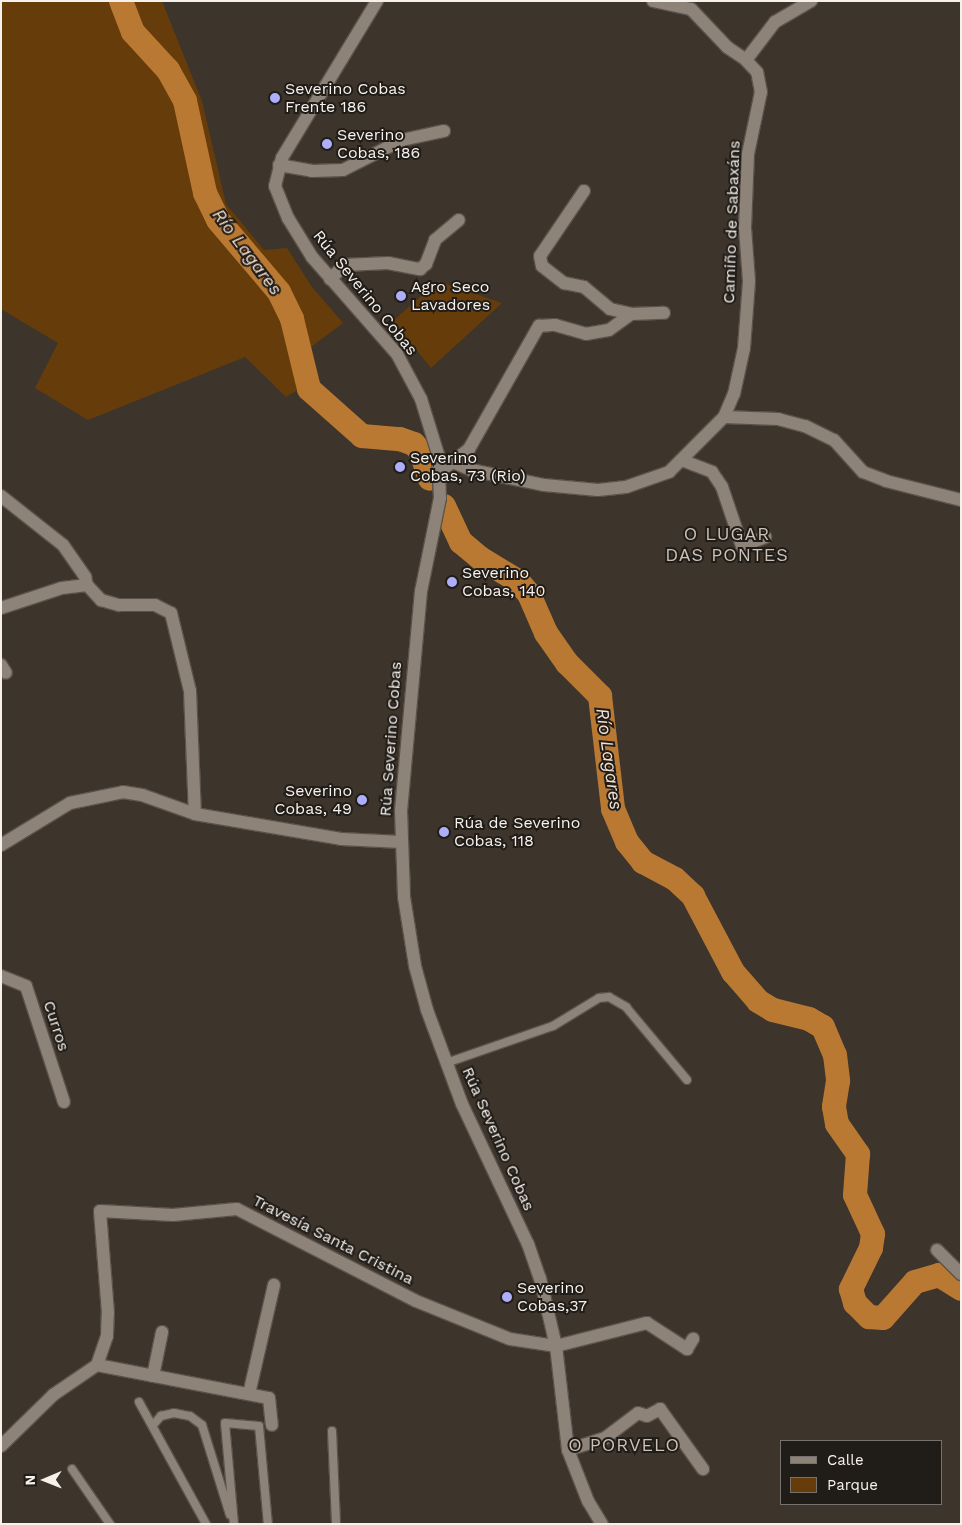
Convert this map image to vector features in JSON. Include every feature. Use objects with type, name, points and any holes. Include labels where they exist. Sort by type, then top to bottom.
[{"type":"street","name":"Rúa Severino Cobas","points":[[377,1],[279,165],[275,186],[278,199],[298,236],[330,279],[381,334],[410,376],[431,426],[440,471],[440,498],[429,546],[417,620],[401,842],[404,897],[415,966],[446,1063],[528,1244],[548,1306],[556,1346],[568,1450],[599,1522]]},
{"type":"street","points":[[653,1],[691,9],[726,46],[746,60],[775,22],[811,1]]},
{"type":"street","name":"Camiño de Sabaxáns","points":[[453,462],[471,470],[513,480],[598,490],[653,480],[684,460],[724,417],[734,394],[744,348],[749,280],[745,228],[748,154],[761,86],[756,72],[746,60]]},
{"type":"street","points":[[279,165],[312,171],[343,170],[402,140],[444,132]]},
{"type":"street","points":[[584,191],[540,256],[542,266],[564,283],[584,287],[610,309],[631,314],[664,313]]},
{"type":"street","points":[[330,279],[345,266],[388,263],[420,269],[426,264],[436,240],[459,220]]},
{"type":"street","points":[[440,471],[469,449],[540,326],[555,326],[586,334],[609,330],[631,314]]},
{"type":"street","points":[[724,417],[778,419],[806,426],[834,440],[863,472],[886,481],[961,500]]},
{"type":"street","points":[[684,460],[712,472],[722,487],[742,546],[765,538]]},
{"type":"street","points":[[1,496],[63,545],[81,570],[87,585],[96,596],[110,604],[155,605],[171,613],[190,691],[195,814]]},
{"type":"street","points":[[1,608],[62,588],[87,585]]},
{"type":"street","points":[[1,845],[60,807],[96,796],[132,793],[195,814],[341,839],[401,842]]},
{"type":"street","name":"Curros","points":[[1,976],[26,986],[64,1102]]},
{"type":"street","name":"Travesía Santa Cristina","points":[[97,1365],[107,1336],[108,1313],[100,1212],[173,1215],[236,1209],[416,1301],[510,1339],[556,1346]]},
{"type":"street","points":[[938,1250],[961,1274]]},
{"type":"street","points":[[249,1394],[274,1286]]},
{"type":"street","points":[[556,1346],[647,1323],[687,1349],[692,1339]]},
{"type":"street","points":[[153,1376],[162,1332]]},
{"type":"street","points":[[1,1446],[54,1395],[97,1365],[269,1398],[272,1425]]},
{"type":"street","points":[[568,1450],[605,1438],[638,1413],[647,1416],[660,1409],[703,1469]]},
{"type":"lane","points":[[446,1063],[553,1026],[599,998],[609,997],[626,1006],[687,1080]]},
{"type":"lane","points":[[140,1402],[154,1424],[206,1524]]},
{"type":"lane","points":[[154,1424],[161,1416],[174,1413],[190,1416],[202,1425],[233,1524]]},
{"type":"lane","points":[[233,1524],[225,1423],[260,1426],[268,1524]]},
{"type":"lane","points":[[332,1432],[336,1524]]},
{"type":"lane","points":[[72,1469],[110,1524]]},
{"type":"green space","points":[[1,1],[162,1],[202,101],[226,204],[264,250],[287,248],[312,287],[343,323],[307,350],[318,378],[286,397],[245,357],[88,420],[35,388],[58,343],[1,309]]},
{"type":"green space","points":[[438,281],[502,303],[431,368],[393,321]]},
{"type":"waterway","name":"Río Lagares","points":[[121,1],[133,32],[168,70],[185,101],[205,193],[218,220],[279,292],[292,319],[309,389],[362,436],[400,439],[414,444],[421,452],[430,479]]},
{"type":"waterway","name":"Río Lagares","points":[[444,506],[461,542],[480,558],[518,581],[529,594],[546,633],[567,663],[600,696],[613,809],[627,842],[643,862],[675,879],[693,896],[733,972],[758,1001],[773,1010],[809,1019],[823,1027],[835,1055],[838,1081],[834,1107],[837,1124],[858,1154],[855,1195],[873,1234],[871,1248],[851,1289],[855,1303],[869,1317],[883,1318],[915,1282],[939,1275],[961,1289]]},
{"type":"place","name":"Severino Cobas Frente 186","points":[[275,98]]},
{"type":"place","name":"Severino Cobas, 186","points":[[327,144]]},
{"type":"place","name":"Agro Seco Lavadores","points":[[401,296]]},
{"type":"place","name":"Severino Cobas, 73 (Rio)","points":[[400,467]]},
{"type":"place","name":"Severino Cobas, 140","points":[[452,582]]},
{"type":"place","name":"Severino Cobas, 49","points":[[362,800]]},
{"type":"place","name":"Rúa de Severino Cobas, 118","points":[[444,832]]},
{"type":"place","name":"Severino Cobas,37","points":[[507,1297]]},
{"type":"district","name":"O LUGAR DAS PONTES","points":[[727,545]]},
{"type":"district","name":"O PORVELO","points":[[624,1445]]}]
